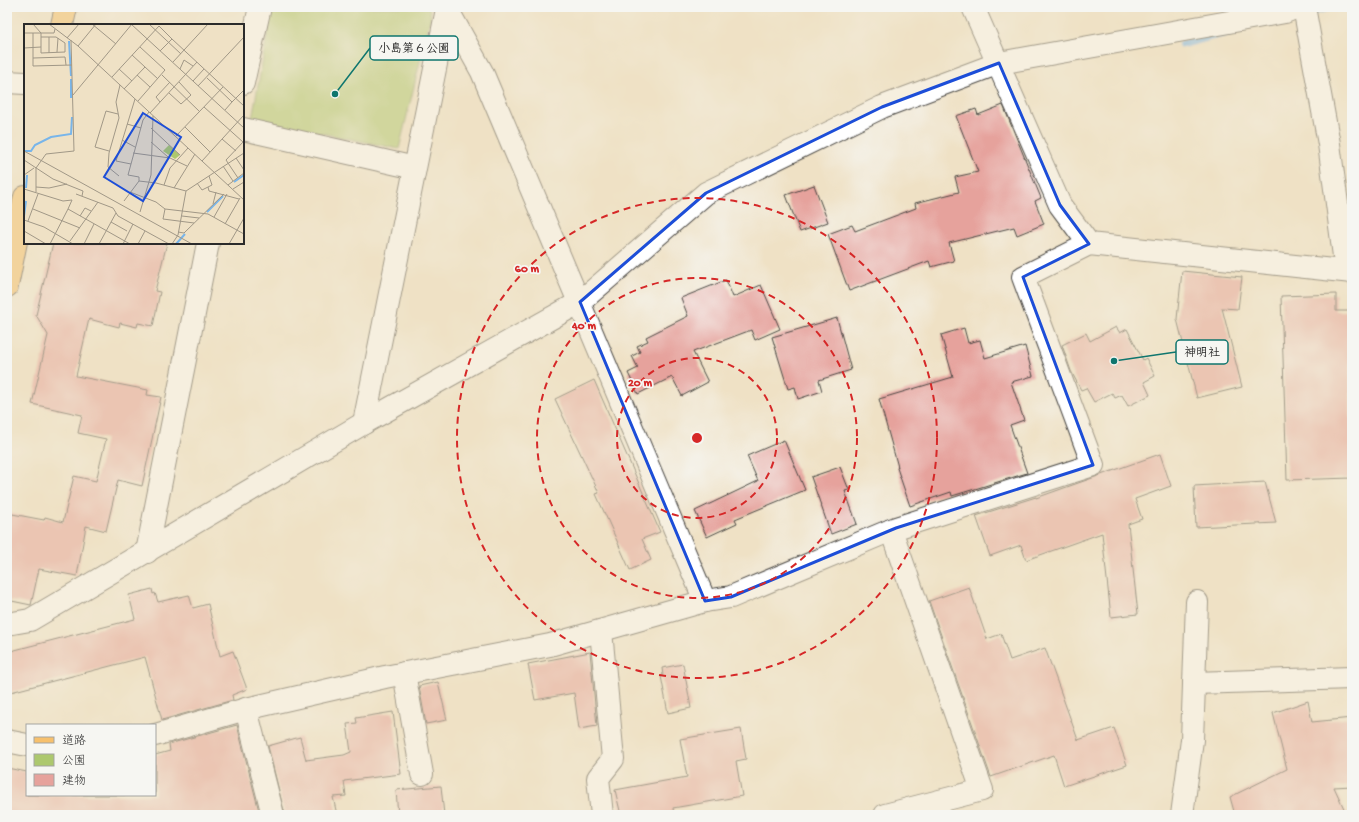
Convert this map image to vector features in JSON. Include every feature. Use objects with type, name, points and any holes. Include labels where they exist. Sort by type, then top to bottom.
[{"type":"main road","points":[[62,24],[66,7]]},
{"type":"main road","points":[[7,286],[24,202]]},
{"type":"street","points":[[244,79],[260,7]]},
{"type":"street","points":[[973,7],[999,63],[1060,205],[1089,244]]},
{"type":"street","points":[[7,624],[30,620],[364,423],[580,302],[706,192],[882,107],[999,63],[1286,12],[1297,7]]},
{"type":"street","points":[[156,734],[246,709],[404,673],[550,645],[705,601],[731,597],[891,530],[1093,465],[1023,277],[1089,244],[1349,271],[1329,144],[1304,7]]},
{"type":"street","points":[[364,423],[446,8]]},
{"type":"street","points":[[446,8],[482,72],[705,601]]},
{"type":"street","points":[[7,82],[24,83]]},
{"type":"street","points":[[244,129],[415,168]]},
{"type":"street","points":[[147,552],[208,244]]},
{"type":"street","points":[[885,815],[982,790],[891,530]]},
{"type":"street","points":[[1182,815],[1192,740],[1197,602]]},
{"type":"street","points":[[601,630],[613,759],[598,778],[602,815]]},
{"type":"street","points":[[404,673],[422,774]]},
{"type":"street","points":[[1194,683],[1352,678]]},
{"type":"street","points":[[246,709],[273,815]]},
{"type":"street","points":[[7,741],[26,745]]},
{"type":"highlighted area","points":[[999,63],[1060,205],[1089,244],[1023,277],[1093,465],[896,528],[731,597],[705,601],[580,302],[706,193],[882,107]]},
{"type":"green space","points":[[272,7],[429,7],[431,16],[399,149],[252,119]]},
{"type":"building","points":[[1003,105],[1041,198],[1035,201],[1044,224],[1017,235],[1014,227],[949,243],[954,261],[931,267],[929,261],[849,291],[828,234],[852,225],[855,231],[916,208],[915,203],[959,192],[955,177],[978,172],[956,116],[976,109],[978,115]]},
{"type":"building","points":[[814,185],[828,222],[800,232],[786,195]]},
{"type":"building","points":[[53,244],[167,244],[155,291],[160,292],[153,326],[138,323],[137,327],[120,323],[119,327],[89,319],[76,376],[148,390],[147,395],[161,397],[142,486],[118,480],[106,531],[86,526],[77,576],[39,569],[31,605],[7,600],[7,513],[44,520],[45,517],[63,522],[74,476],[96,481],[106,439],[78,433],[82,415],[32,404],[48,335],[36,315]]},
{"type":"building","points":[[1182,271],[1242,277],[1238,309],[1222,308],[1242,387],[1197,398],[1177,319]]},
{"type":"building","points":[[726,280],[733,297],[761,285],[780,329],[755,340],[751,330],[693,352],[708,382],[682,396],[672,377],[638,394],[628,373],[638,368],[632,356],[640,352],[637,346],[648,341],[646,337],[688,316],[681,298]]},
{"type":"building","points":[[1336,294],[1336,311],[1352,311],[1352,336],[1349,336],[1352,478],[1287,480],[1281,296]]},
{"type":"building","points":[[837,318],[851,370],[819,380],[822,391],[798,399],[795,387],[788,389],[772,337]]},
{"type":"building","points":[[1116,327],[1120,333],[1127,329],[1143,360],[1146,358],[1155,376],[1144,382],[1150,395],[1128,406],[1122,395],[1115,398],[1112,393],[1094,402],[1086,388],[1081,390],[1071,371],[1062,345],[1086,333],[1090,341]]},
{"type":"building","points":[[964,328],[968,343],[980,340],[985,358],[1025,346],[1033,376],[1011,382],[1024,420],[1010,425],[1027,473],[952,496],[951,492],[910,506],[897,468],[898,467],[879,399],[953,377],[941,335]]},
{"type":"building","points":[[594,380],[660,532],[642,539],[651,560],[630,570],[596,494],[599,493],[555,399]]},
{"type":"building","points":[[784,440],[805,490],[735,519],[737,523],[707,537],[695,511],[758,481],[747,456]]},
{"type":"building","points":[[1160,454],[1171,486],[1135,499],[1142,519],[1128,524],[1138,614],[1111,617],[1102,533],[1026,560],[1021,545],[990,556],[976,516],[1036,498]]},
{"type":"building","points":[[840,467],[849,490],[845,491],[857,524],[831,534],[811,477]]},
{"type":"building","points":[[1265,482],[1276,523],[1196,527],[1194,486]]},
{"type":"building","points":[[969,587],[987,639],[1001,634],[1010,660],[1045,648],[1078,740],[1114,728],[1127,765],[1064,786],[1054,755],[991,777],[929,601]]},
{"type":"building","points":[[152,589],[158,602],[189,595],[193,608],[208,604],[220,656],[233,651],[247,689],[232,695],[233,700],[162,720],[145,657],[7,693],[7,652],[135,619],[129,595]]},
{"type":"building","points":[[590,652],[597,726],[579,729],[574,693],[535,700],[528,664]]},
{"type":"building","points":[[683,664],[691,708],[668,713],[661,676],[663,675],[662,668]]},
{"type":"building","points":[[438,682],[447,720],[426,724],[419,686]]},
{"type":"building","points":[[1308,701],[1312,722],[1352,718],[1352,786],[1334,787],[1347,815],[1235,815],[1230,797],[1287,769],[1273,713]]},
{"type":"building","points":[[393,712],[401,774],[344,781],[346,796],[333,797],[337,815],[285,815],[268,746],[300,737],[306,760],[344,755],[351,752],[347,724],[357,723],[356,718]]},
{"type":"building","points":[[237,725],[260,815],[7,815],[7,768],[26,772],[26,796],[156,796],[156,755],[170,751],[169,744]]},
{"type":"building","points":[[741,729],[746,759],[736,761],[742,796],[673,808],[674,815],[621,815],[615,790],[687,777],[680,739]]},
{"type":"building","points":[[441,786],[444,815],[398,815],[396,790]]},
{"type":"waterway","points":[[1306,13],[1330,7]]},
{"type":"waterway","points":[[1183,44],[1228,32]]},
{"type":"place","name":"小島第６公園","points":[[335,94]]},
{"type":"place","name":"神明社","points":[[1114,361]]}]
